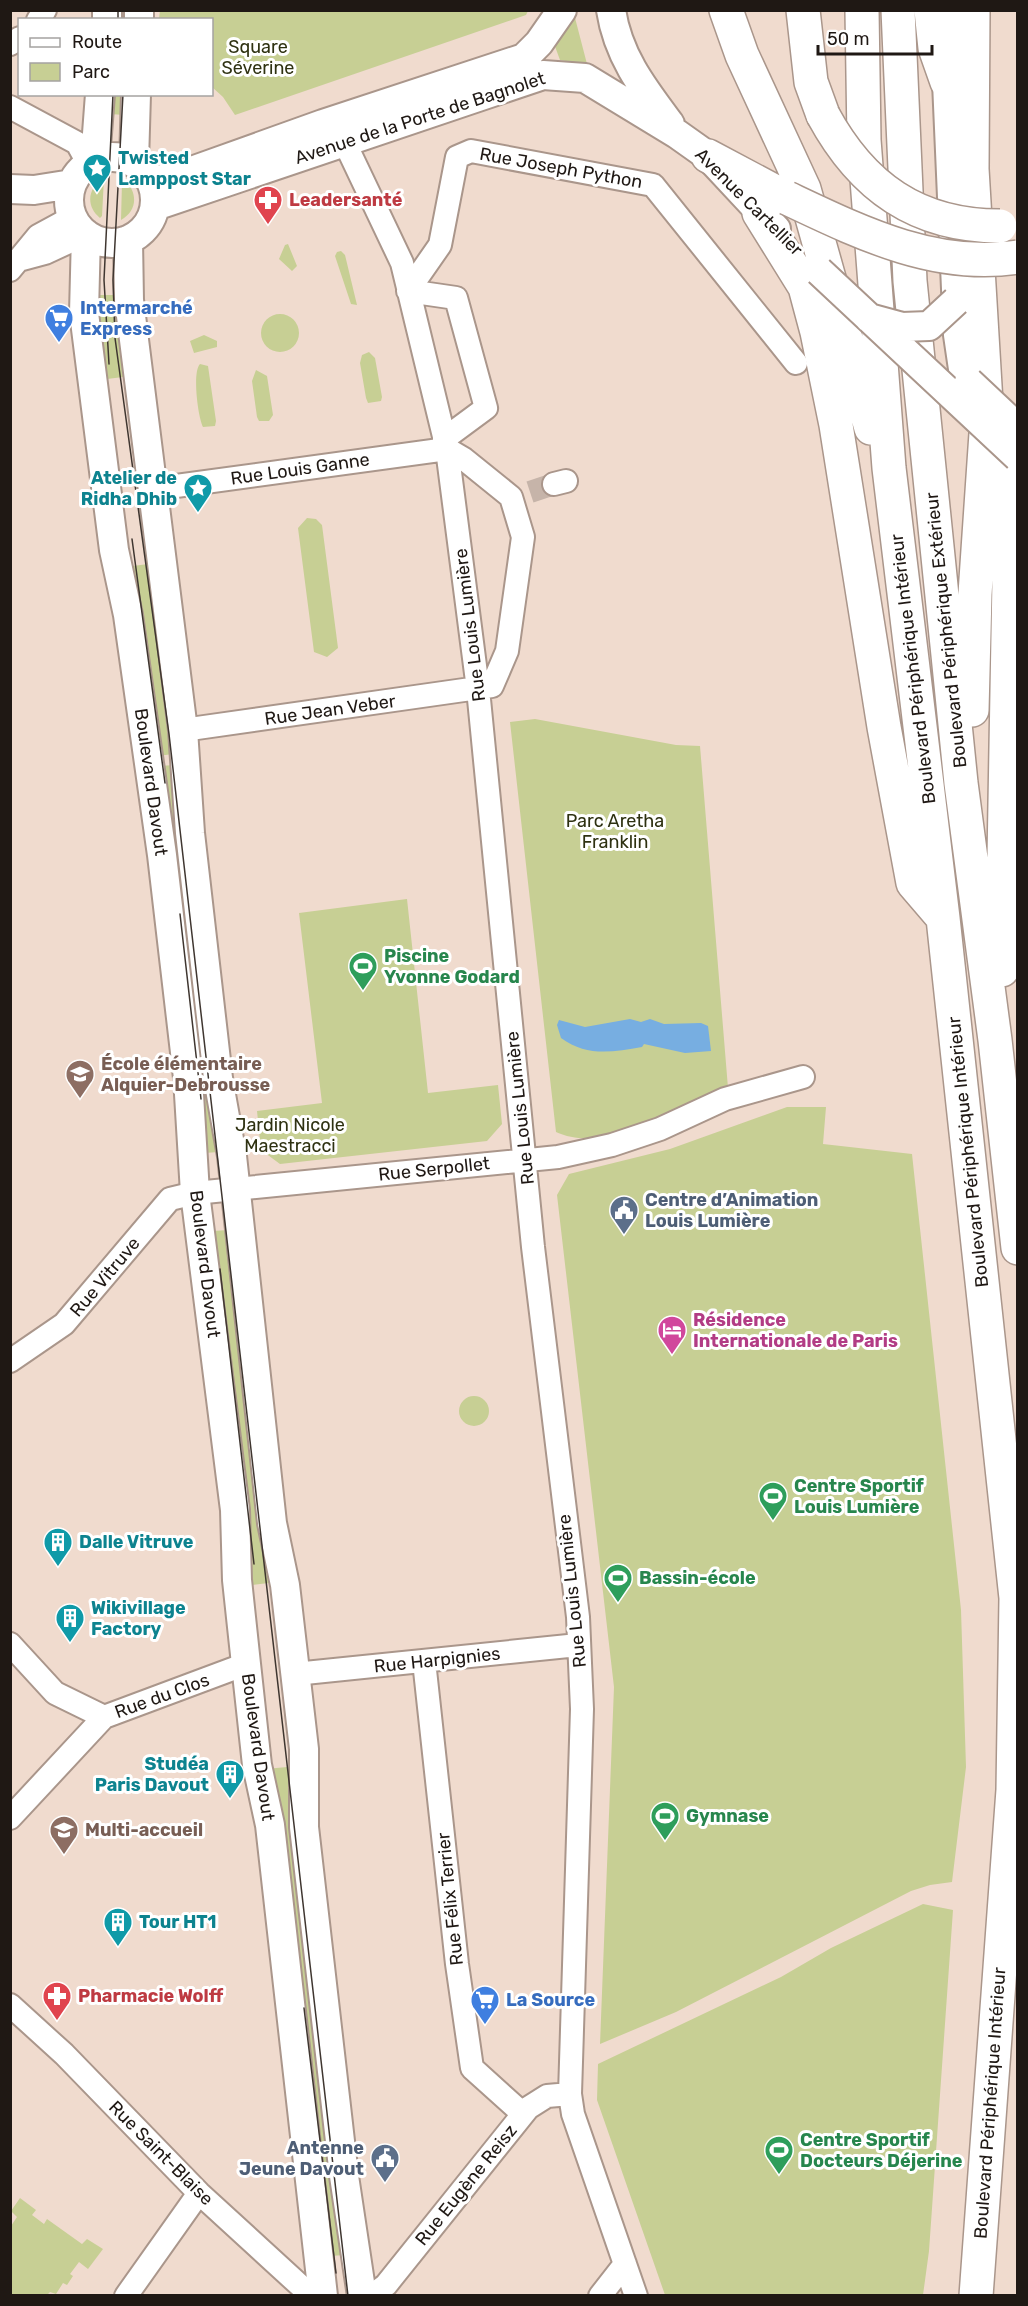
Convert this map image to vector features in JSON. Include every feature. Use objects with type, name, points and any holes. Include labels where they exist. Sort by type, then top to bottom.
[{"type":"highway","points":[[726,10],[742,55],[804,189],[849,342],[868,419],[889,468]]},
{"type":"highway","points":[[803,10],[811,82],[823,115],[840,146],[858,168],[897,200],[944,220],[973,226],[1017,223]]},
{"type":"highway","name":"Boulevard Périphérique Intérieur","points":[[862,10],[864,140],[889,468],[943,918],[1016,1598],[1013,1790],[976,2295]]},
{"type":"highway","name":"Boulevard Périphérique Extérieur","points":[[898,10],[910,281],[961,783],[995,1040],[1017,1248]]},
{"type":"highway","points":[[931,10],[935,48],[947,82]]},
{"type":"highway","points":[[961,783],[972,728],[975,594],[987,418],[972,169],[973,10]]},
{"type":"highway","points":[[708,156],[787,198],[892,245],[963,258],[1017,257]]},
{"type":"highway","points":[[759,213],[805,287],[817,332],[836,425],[884,727],[913,883],[943,918]]},
{"type":"highway","points":[[995,1040],[1003,952],[1010,524],[1017,436]]},
{"type":"highway","points":[[962,2295],[983,2188]]},
{"type":"main road","name":"Avenue de la Porte de Bagnolet","points":[[147,183],[189,172],[450,80],[463,80],[524,58],[562,10]]},
{"type":"main road","points":[[611,10],[614,31],[626,62],[677,134]]},
{"type":"main road","points":[[951,10],[951,46],[947,82],[958,334],[966,376],[977,392],[1017,429]]},
{"type":"main road","name":"Avenue de la Porte de Bagnolet","points":[[147,183],[344,141],[543,75],[585,78],[677,134]]},
{"type":"main road","points":[[344,141],[346,127],[450,91],[463,80]]},
{"type":"main road","points":[[100,96],[85,169],[69,198],[79,225],[105,243],[128,240],[145,227],[147,183],[136,96]]},
{"type":"main road","name":"Avenue Cartellier","points":[[677,134],[708,156],[759,213],[867,318],[1017,457]]},
{"type":"main road","points":[[10,189],[34,190],[110,157],[147,183]]},
{"type":"main road","name":"Boulevard Davout","points":[[79,225],[84,313],[114,550],[128,615],[162,855],[188,1078],[195,1193],[235,1510],[237,1580],[257,1765],[270,1825],[323,2295]]},
{"type":"main road","name":"Boulevard Davout","points":[[128,240],[129,300],[183,730],[190,833],[218,1078],[235,1190],[272,1523],[285,1586],[306,1769],[305,1838],[344,2176],[362,2295]]},
{"type":"main road","points":[[867,318],[902,327],[929,326],[956,301]]},
{"type":"street","points":[[10,107],[76,143],[85,169]]},
{"type":"street","name":"Rue Louis Lumière","points":[[344,141],[402,263],[446,444],[478,689],[541,1317],[578,1617],[582,1709],[570,2094],[573,2114],[636,2295]]},
{"type":"street","name":"Rue Joseph Python","points":[[408,291],[440,245],[457,157],[471,152],[653,184],[796,363]]},
{"type":"street","points":[[15,265],[45,253],[79,225]]},
{"type":"street","points":[[408,291],[456,298],[486,408],[446,444],[464,459],[520,495],[523,537],[507,651],[492,686],[478,689]]},
{"type":"street","name":"Rue Louis Ganne","points":[[154,489],[446,444]]},
{"type":"street","name":"Rue Jean Veber","points":[[183,730],[478,689]]},
{"type":"street","name":"Rue Serpollet","points":[[195,1193],[558,1157],[612,1146],[660,1129],[725,1099],[793,1082],[803,1077]]},
{"type":"street","name":"Rue Vitruve","points":[[10,1361],[64,1324],[170,1199],[195,1193]]},
{"type":"street","points":[[10,1644],[55,1693],[104,1717]]},
{"type":"street","name":"Rue Harpignies","points":[[295,1674],[578,1645]]},
{"type":"street","name":"Rue Félix Terrier","points":[[424,1661],[456,1955],[472,2068],[523,2114]]},
{"type":"street","name":"Rue du Clos","points":[[10,1818],[104,1717],[246,1664]]},
{"type":"street","name":"Rue Saint-Blaise","points":[[10,2005],[64,2054],[199,2193],[305,2290],[316,2295]]},
{"type":"street","name":"Rue Eugène Reisz","points":[[371,2295],[386,2285],[534,2102],[547,2096],[570,2094]]},
{"type":"street","points":[[126,2295],[199,2193]]},
{"type":"street","points":[[600,2295],[625,2264]]},
{"type":"green space","name":"Square Séverine","points":[[160,10],[528,10],[526,15],[235,115],[223,97],[213,88],[213,18],[159,18]]},
{"type":"green space","points":[[574,14],[586,65],[560,60],[553,41]]},
{"type":"green space","points":[[110,96],[126,96],[125,115],[109,114]]},
{"type":"green space","points":[[104,178],[100,218],[92,208],[90,197],[95,186]]},
{"type":"green space","points":[[126,181],[133,191],[134,202],[130,212],[121,220],[122,182]]},
{"type":"green space","points":[[288,244],[297,266],[292,271],[279,259],[285,245]]},
{"type":"green space","points":[[341,251],[345,255],[357,305],[351,304],[335,256]]},
{"type":"green space","points":[[92,295],[120,295],[131,376],[99,380]]},
{"type":"green space","points":[[280,314],[293,320],[299,333],[293,346],[280,352],[267,346],[261,333],[267,320]]},
{"type":"green space","points":[[204,335],[217,341],[217,347],[194,353],[190,341]]},
{"type":"green space","points":[[369,352],[375,358],[382,397],[381,401],[368,403],[360,363],[362,355]]},
{"type":"green space","points":[[200,364],[208,366],[215,426],[203,427],[201,422],[196,385]]},
{"type":"green space","points":[[256,370],[267,376],[273,415],[269,421],[259,421],[257,417],[252,381]]},
{"type":"green space","points":[[307,518],[316,519],[322,525],[338,648],[327,657],[314,652],[298,528]]},
{"type":"green space","points":[[156,563],[173,754],[158,756],[125,567]]},
{"type":"green space","name":"Parc Aretha Franklin","points":[[535,719],[676,745],[700,746],[728,1088],[643,1127],[620,1134],[597,1138],[576,1138],[556,1132],[510,722]]},
{"type":"green space","points":[[175,765],[219,1152],[204,1153],[159,766]]},
{"type":"green space","name":"Piscine Yvonne Godard","points":[[407,899],[428,1093],[498,1085],[502,1124],[487,1141],[280,1164],[261,1150],[257,1111],[322,1103],[299,913]]},
{"type":"green space","name":"Centre Sportif Louis Lumière","points":[[787,1107],[826,1107],[823,1144],[912,1154],[961,1610],[966,1767],[952,1882],[911,1891],[676,2012],[600,2044],[614,1687],[557,1195],[569,1174],[670,1149]]},
{"type":"green space","points":[[228,1230],[277,1582],[244,1586],[213,1231]]},
{"type":"green space","points":[[474,1396],[485,1400],[489,1411],[485,1422],[474,1426],[463,1422],[459,1411],[463,1400]]},
{"type":"green space","points":[[299,1766],[345,2255],[330,2256],[265,1769]]},
{"type":"green space","name":"Centre Sportif Docteurs Déjerine","points":[[923,1904],[953,1910],[929,2251],[923,2295],[665,2295],[597,2100],[598,2064],[781,1977],[831,1948]]},
{"type":"green space","points":[[20,2198],[36,2210],[32,2215],[44,2224],[47,2219],[82,2244],[87,2239],[103,2249],[88,2269],[79,2262],[70,2274],[73,2276],[67,2285],[63,2283],[56,2294],[50,2292],[47,2295],[11,2295],[11,2226],[17,2217],[11,2211]]},
{"type":"water","points":[[630,1019],[641,1022],[650,1019],[664,1024],[701,1023],[708,1026],[711,1051],[685,1053],[644,1044],[642,1047],[620,1050],[590,1051],[561,1038],[557,1025],[559,1020],[585,1027]]},
{"type":"tunnel","points":[[530,492],[554,484]]},
{"type":"tram line","points":[[118,10],[118,18]]},
{"type":"tram line","points":[[109,364],[104,280],[113,96]]},
{"type":"tram line","points":[[123,96],[113,280],[115,338],[169,734],[348,2296]]},
{"type":"tram line","points":[[132,539],[165,783]]},
{"type":"tram line","points":[[180,914],[201,1099]]},
{"type":"tram line","points":[[220,1269],[254,1564]]},
{"type":"tram line","points":[[304,2008],[336,2273]]},
{"type":"place","name":"Twisted Lamppost Star","points":[[97,194]]},
{"type":"place","name":"Leadersanté","points":[[268,226]]},
{"type":"place","name":"Intermarché Express","points":[[59,344]]},
{"type":"place","name":"Atelier de Ridha Dhib","points":[[198,514]]},
{"type":"place","name":"Piscine Yvonne Godard","points":[[363,992]]},
{"type":"place","name":"École élémentaire Alquier-Debrousse","points":[[80,1100]]},
{"type":"place","name":"Centre d’Animation Louis Lumière","points":[[624,1236]]},
{"type":"place","name":"Résidence Internationale de Paris","points":[[672,1356]]},
{"type":"place","name":"Centre Sportif Louis Lumière","points":[[773,1522]]},
{"type":"place","name":"Dalle Vitruve","points":[[58,1568]]},
{"type":"place","name":"Bassin-école","points":[[618,1604]]},
{"type":"place","name":"Wikivillage Factory","points":[[70,1644]]},
{"type":"place","name":"Studéa Paris Davout","points":[[230,1800]]},
{"type":"place","name":"Gymnase","points":[[665,1842]]},
{"type":"place","name":"Multi-accueil","points":[[64,1856]]},
{"type":"place","name":"Tour HT1","points":[[118,1948]]},
{"type":"place","name":"Pharmacie Wolff","points":[[57,2022]]},
{"type":"place","name":"La Source","points":[[485,2026]]},
{"type":"place","name":"Centre Sportif Docteurs Déjerine","points":[[779,2176]]},
{"type":"place","name":"Antenne Jeune Davout","points":[[385,2184]]},
{"type":"park label","name":"Jardin Nicole Maestracci","points":[[290,1135]]}]
